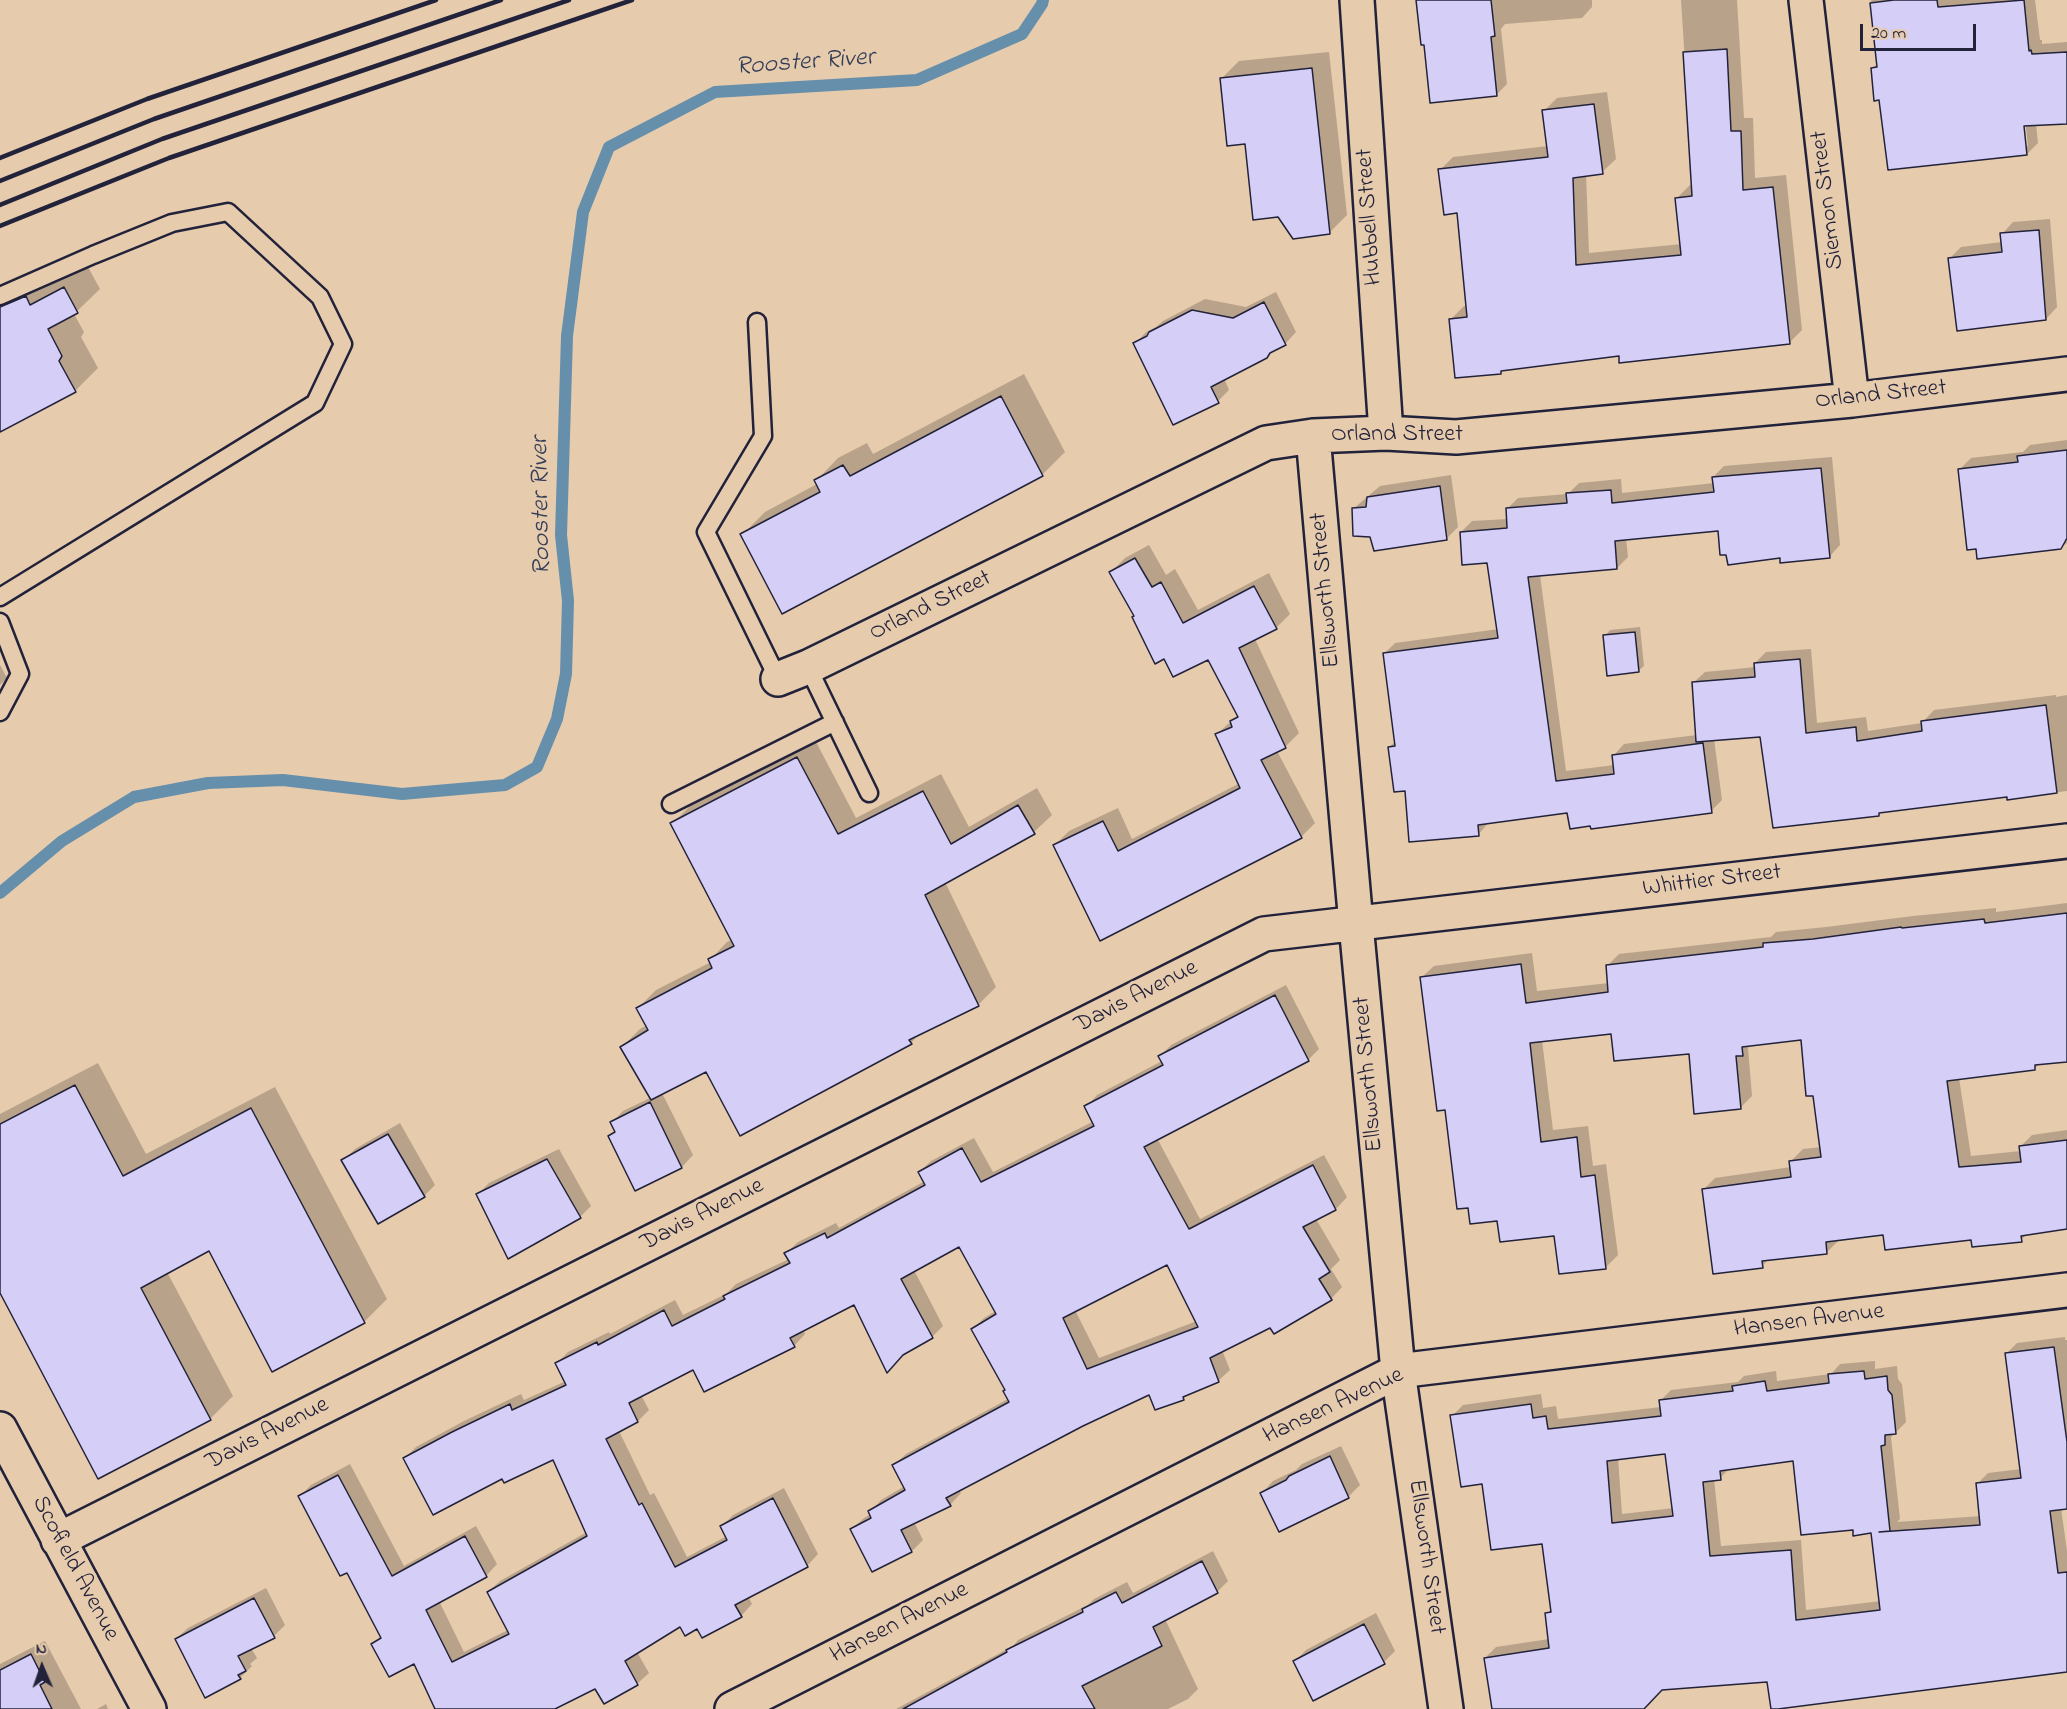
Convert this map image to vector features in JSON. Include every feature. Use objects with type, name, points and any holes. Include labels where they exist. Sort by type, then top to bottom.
[{"type":"street","name":"Hubbell Street","points":[[1357,0],[1386,433]]},
{"type":"street","name":"Siemon Street","points":[[1806,0],[1852,400]]},
{"type":"street","name":"Orland Street","points":[[777,679],[808,667],[1266,443],[1313,436],[1386,433],[1456,437],[1852,400],[2067,374]]},
{"type":"street","name":"Ellsworth Street","points":[[1313,436],[1398,1371],[1446,1709]]},
{"type":"street","name":"Whittier Street","points":[[1356,924],[2067,841]]},
{"type":"street","name":"Davis Avenue","points":[[58,1540],[1264,934],[1356,924]]},
{"type":"street","name":"Hansen Avenue","points":[[732,1709],[1398,1371],[2067,1290]]},
{"type":"street","name":"Scofield Avenue","points":[[0,1429],[149,1709]]},
{"type":"lane","points":[[0,296],[172,223],[228,212],[320,297],[344,344],[315,403],[0,597]]},
{"type":"lane","points":[[757,322],[763,436],[706,532],[777,679]]},
{"type":"lane","points":[[0,622],[20,674],[0,712]]},
{"type":"lane","points":[[808,667],[869,792]]},
{"type":"lane","points":[[671,804],[835,722]]},
{"type":"building","points":[[1416,0],[1491,0],[1495,36],[1491,37],[1497,96],[1430,103],[1424,45],[1421,45]]},
{"type":"building","points":[[1894,0],[1937,0],[1938,7],[2024,0],[2029,51],[2031,50],[2032,54],[2067,52],[2067,124],[2024,126],[2027,155],[1888,170],[1879,100],[1874,101],[1871,68],[1877,67],[1870,3]]},
{"type":"building","points":[[1727,49],[1731,131],[1741,131],[1743,190],[1773,187],[1790,344],[1619,363],[1619,356],[1501,371],[1501,374],[1455,378],[1449,319],[1467,317],[1457,213],[1444,215],[1438,169],[1548,157],[1542,110],[1594,104],[1603,174],[1573,178],[1576,265],[1681,255],[1675,198],[1692,196],[1683,52]]},
{"type":"building","points":[[1312,68],[1330,234],[1293,239],[1278,217],[1253,220],[1245,144],[1227,146],[1220,78]]},
{"type":"building","points":[[2039,230],[2046,320],[1957,331],[1948,258],[2002,252],[2000,233]]},
{"type":"building","points":[[64,287],[78,313],[48,329],[62,356],[59,361],[76,392],[0,432],[0,307],[26,296],[30,305]]},
{"type":"building","points":[[1264,302],[1286,345],[1270,353],[1267,358],[1211,387],[1219,403],[1173,425],[1133,343],[1192,310],[1233,318]]},
{"type":"building","points":[[1001,396],[1043,476],[782,614],[740,534],[820,492],[814,480],[843,465],[850,476]]},
{"type":"building","points":[[2067,450],[2067,538],[2061,549],[1977,559],[1976,549],[1967,550],[1958,469],[2018,462],[2017,456]]},
{"type":"building","points":[[1821,468],[1830,558],[1780,563],[1780,558],[1728,565],[1726,555],[1720,555],[1718,531],[1615,541],[1617,569],[1528,577],[1556,781],[1614,774],[1612,755],[1703,743],[1712,813],[1591,829],[1590,826],[1570,829],[1567,813],[1478,825],[1479,836],[1409,842],[1405,791],[1394,792],[1388,747],[1395,746],[1383,653],[1498,638],[1487,563],[1462,565],[1460,532],[1507,528],[1506,508],[1567,503],[1566,493],[1611,490],[1612,503],[1714,492],[1712,477]]},
{"type":"building","points":[[1440,486],[1447,540],[1374,551],[1370,537],[1353,536],[1352,508],[1366,507],[1367,497]]},
{"type":"building","points":[[1135,558],[1152,587],[1161,582],[1183,623],[1254,586],[1277,629],[1239,648],[1286,748],[1261,760],[1302,838],[1100,941],[1053,845],[1103,821],[1118,851],[1240,788],[1215,734],[1232,727],[1230,721],[1238,717],[1208,660],[1173,677],[1164,659],[1155,664],[1132,617],[1134,616],[1109,572]]},
{"type":"building","points":[[1635,632],[1639,672],[1607,676],[1603,635]]},
{"type":"building","points":[[1800,659],[1806,733],[1856,727],[1857,741],[1922,731],[1921,721],[2046,705],[2057,793],[2007,800],[2007,797],[1879,813],[1879,816],[1773,828],[1760,737],[1696,742],[1692,682],[1755,677],[1754,663]]},
{"type":"building","points":[[797,757],[838,834],[923,791],[951,844],[1018,805],[1035,834],[925,895],[979,1006],[909,1040],[912,1044],[740,1136],[706,1072],[651,1100],[620,1047],[648,1030],[636,1008],[712,968],[708,959],[734,946],[670,823]]},
{"type":"building","points":[[2067,913],[2067,1062],[2035,1065],[2035,1070],[1947,1081],[1959,1167],[2021,1162],[2019,1146],[2067,1140],[2067,1229],[2021,1236],[2022,1242],[1972,1247],[1971,1240],[1885,1250],[1883,1235],[1826,1242],[1827,1254],[1762,1261],[1763,1268],[1713,1274],[1702,1189],[1791,1177],[1789,1161],[1821,1157],[1813,1096],[1806,1096],[1801,1040],[1742,1047],[1743,1056],[1736,1056],[1741,1109],[1694,1114],[1689,1054],[1614,1061],[1611,1034],[1530,1043],[1541,1142],[1577,1137],[1581,1177],[1595,1175],[1606,1269],[1559,1274],[1554,1236],[1500,1242],[1497,1221],[1470,1224],[1468,1208],[1457,1209],[1445,1110],[1437,1111],[1420,977],[1521,964],[1526,1003],[1608,992],[1606,965],[1763,947],[1763,943],[1901,927],[1984,919],[1985,923]]},
{"type":"building","points":[[1275,995],[1309,1061],[1144,1147],[1189,1229],[1313,1165],[1336,1210],[1303,1227],[1330,1272],[1319,1279],[1332,1300],[1274,1334],[1270,1328],[1210,1358],[1219,1382],[1183,1397],[1184,1400],[1155,1410],[1149,1395],[1083,1426],[946,1498],[951,1506],[901,1530],[912,1552],[872,1572],[850,1529],[871,1518],[868,1511],[905,1490],[892,1465],[1009,1402],[1003,1391],[1005,1390],[971,1329],[996,1314],[959,1247],[901,1279],[933,1338],[903,1355],[887,1373],[854,1305],[790,1338],[795,1347],[704,1392],[693,1370],[629,1403],[638,1422],[606,1439],[639,1505],[642,1503],[675,1567],[727,1540],[720,1526],[773,1498],[808,1567],[735,1605],[742,1617],[702,1638],[697,1629],[685,1636],[680,1627],[625,1661],[638,1685],[604,1704],[595,1689],[555,1709],[435,1709],[414,1664],[389,1677],[371,1644],[381,1638],[347,1573],[340,1576],[298,1496],[338,1475],[392,1576],[465,1536],[487,1577],[426,1610],[452,1662],[509,1634],[487,1592],[587,1536],[553,1460],[504,1483],[502,1479],[433,1515],[403,1458],[510,1404],[512,1410],[566,1385],[555,1363],[597,1342],[598,1345],[664,1310],[672,1326],[725,1299],[723,1296],[790,1263],[784,1253],[825,1233],[827,1238],[925,1185],[918,1172],[962,1148],[981,1182],[1094,1126],[1084,1106],[1163,1065],[1158,1056]],"holes":[[[1167,1265],[1198,1327],[1087,1369],[1063,1318]]]},
{"type":"building","points":[[75,1085],[123,1176],[251,1108],[365,1323],[272,1372],[209,1251],[141,1288],[211,1420],[98,1479],[0,1293],[0,1124]]},
{"type":"building","points":[[650,1102],[682,1168],[635,1191],[608,1136],[615,1132],[610,1122]]},
{"type":"building","points":[[388,1134],[425,1197],[378,1224],[341,1160]]},
{"type":"building","points":[[547,1159],[581,1218],[508,1259],[476,1194]]},
{"type":"building","points":[[2054,1347],[2067,1442],[2067,1509],[2050,1511],[2058,1573],[2067,1572],[2067,1672],[1778,1709],[1771,1709],[1767,1682],[1662,1690],[1644,1709],[1492,1709],[1484,1658],[1549,1648],[1545,1613],[1551,1612],[1542,1544],[1491,1550],[1482,1484],[1461,1487],[1450,1415],[1531,1404],[1533,1418],[1546,1416],[1548,1429],[1661,1416],[1659,1400],[1733,1391],[1732,1386],[1765,1381],[1767,1391],[1829,1383],[1828,1374],[1864,1371],[1865,1379],[1887,1376],[1888,1390],[1892,1395],[1896,1434],[1885,1435],[1885,1445],[1881,1446],[1890,1531],[1879,1532],[1980,1525],[1976,1483],[2021,1478],[2005,1353]],"holes":[[[1665,1454],[1673,1516],[1612,1523],[1607,1461]],[[1793,1461],[1801,1535],[1853,1530],[1853,1536],[1871,1533],[1880,1610],[1796,1620],[1791,1550],[1710,1556],[1703,1482],[1721,1480],[1720,1471]]]},
{"type":"building","points":[[1330,1456],[1349,1498],[1279,1532],[1260,1493]]},
{"type":"building","points":[[1202,1561],[1218,1593],[1153,1627],[1162,1646],[1082,1686],[1095,1709],[903,1709],[1007,1652],[1006,1650],[1083,1612],[1082,1609],[1116,1592],[1122,1603]]},
{"type":"building","points":[[254,1598],[275,1638],[238,1656],[246,1671],[238,1675],[241,1679],[205,1698],[175,1639]]},
{"type":"building","points":[[1364,1624],[1385,1664],[1313,1701],[1293,1661]]},
{"type":"building","points":[[31,1654],[45,1682],[40,1685],[52,1709],[0,1709],[0,1670]]},
{"type":"waterway","name":"Rooster River","points":[[0,893],[62,841],[134,797],[208,783],[283,780],[402,794],[505,785],[537,767],[557,719],[566,674],[568,601],[561,535],[567,336],[583,212],[609,147],[715,92],[917,80],[1022,34],[1043,0]]},
{"type":"railway","points":[[0,158],[147,99],[436,0]]},
{"type":"railway","points":[[0,181],[154,119],[501,0]]},
{"type":"railway","points":[[0,205],[162,139],[569,0]]},
{"type":"railway","points":[[0,226],[169,158],[632,0]]}]
